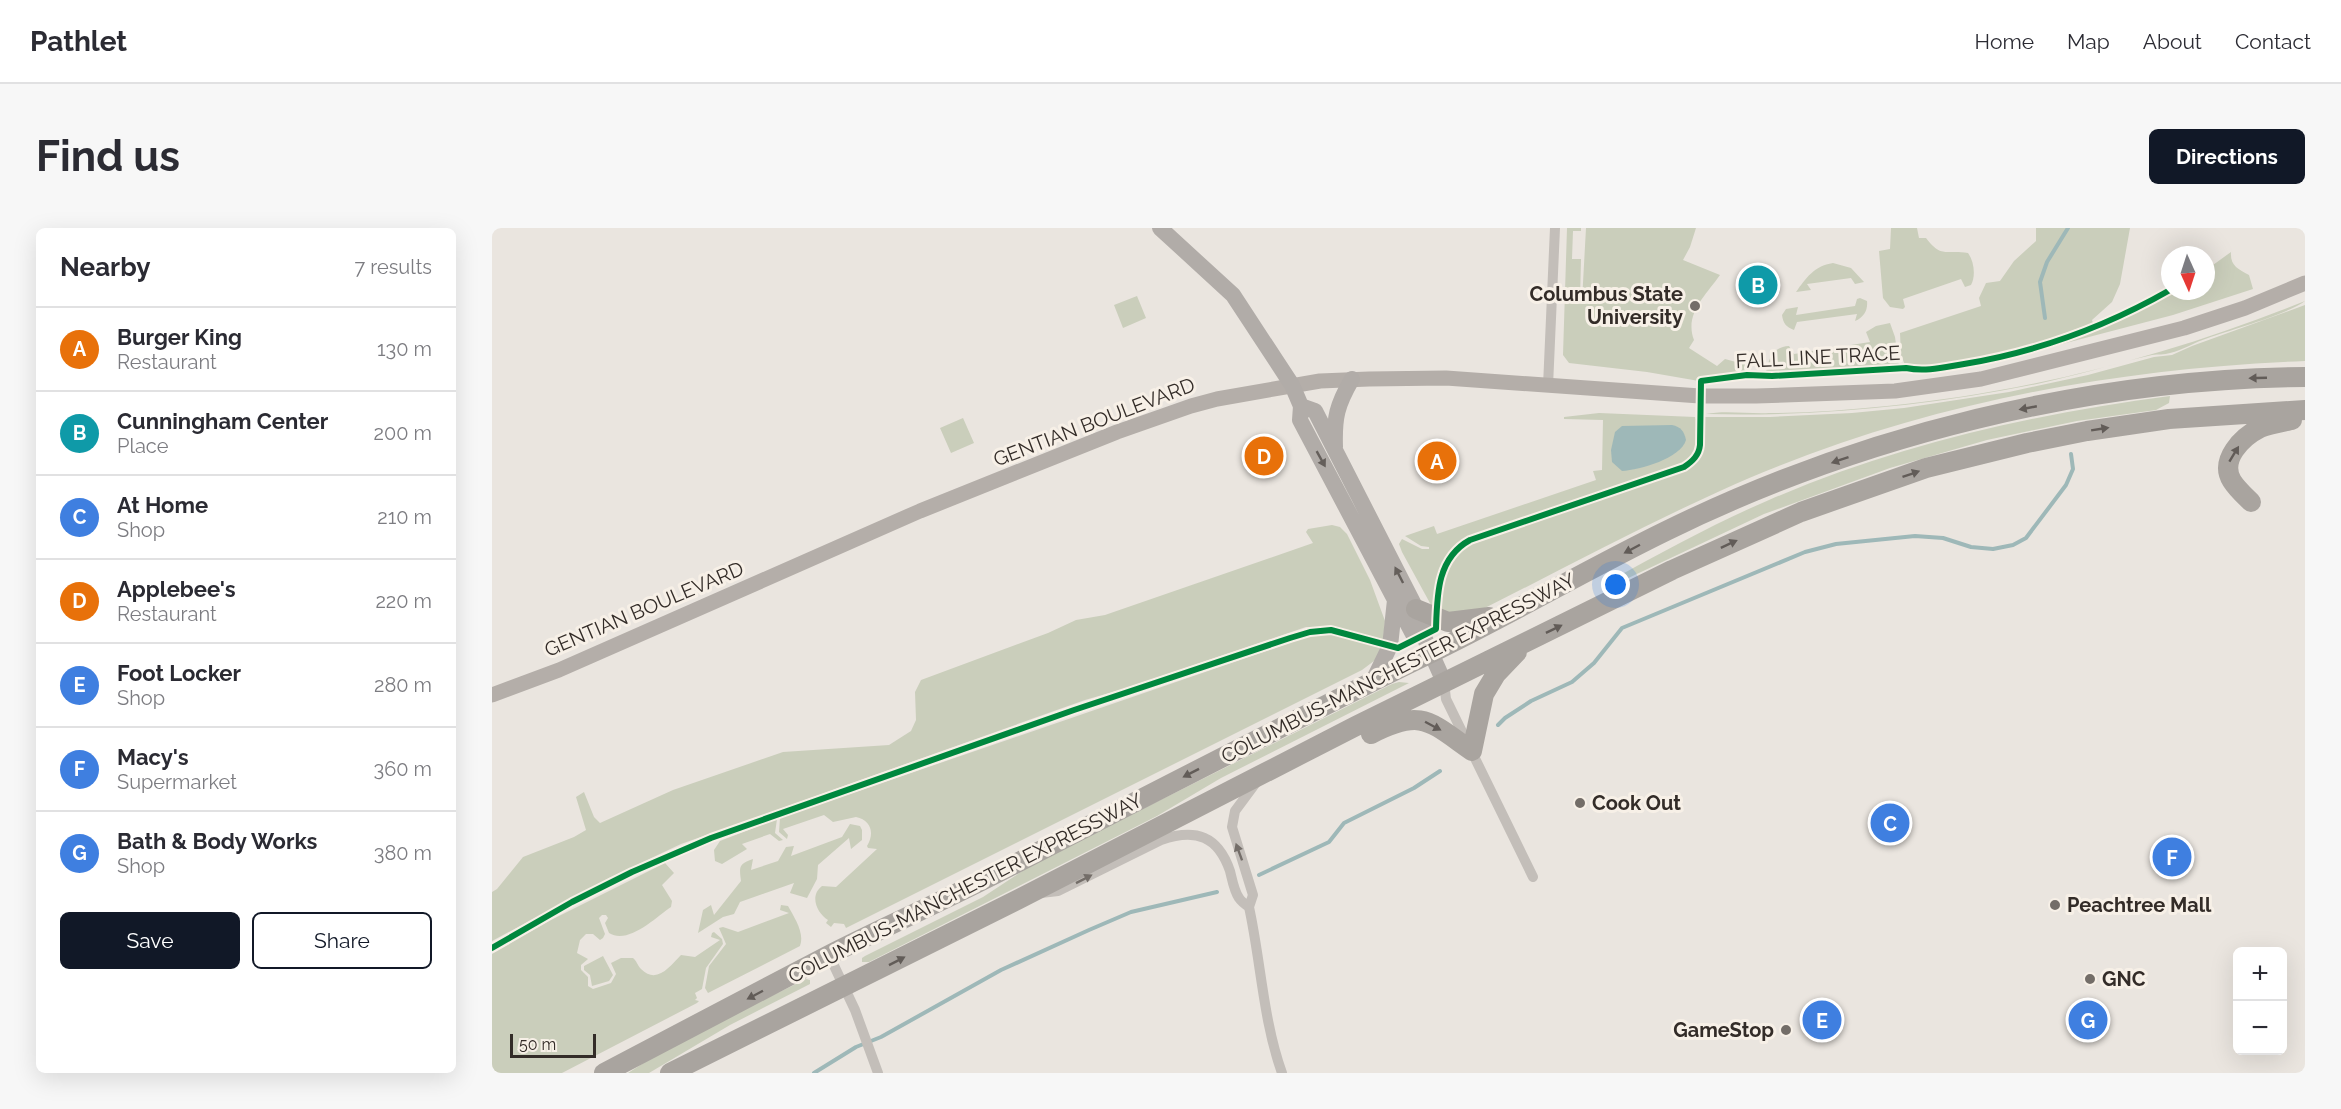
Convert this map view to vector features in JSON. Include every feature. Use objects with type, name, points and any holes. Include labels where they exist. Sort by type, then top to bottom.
[{"type":"highway","name":"COLUMBUS-MANCHESTER EXPRESSWAY","points":[[604,1073],[829,955],[1005,870],[1373,681],[1427,645],[1506,614],[1668,530],[1786,479],[1912,436],[2005,412],[2064,400],[2221,381],[2305,377]]},
{"type":"highway","name":"COLUMBUS-MANCHESTER EXPRESSWAY","points":[[670,1073],[1029,894],[1444,682],[1672,570],[1801,512],[1926,468],[2027,443],[2150,421],[2305,410]]},
{"type":"highway","points":[[2252,502],[2231,480],[2228,465],[2234,450],[2247,436],[2260,428],[2305,418]]},
{"type":"highway","points":[[1416,609],[1448,622],[1506,614]]},
{"type":"highway","points":[[1263,774],[1282,778],[1393,723],[1417,718],[1435,726],[1472,752],[1484,694],[1496,674],[1524,643]]},
{"type":"main road","points":[[1160,228],[1233,295],[1292,386],[1301,406],[1300,420],[1413,634],[1427,645]]},
{"type":"main road","name":"GENTIAN BOULEVARD","points":[[492,695],[569,666],[920,511],[1117,432],[1191,406],[1292,386],[1352,379],[1446,378],[1700,396],[1895,391],[1982,379],[2184,328],[2245,309],[2305,283]]},
{"type":"main road","points":[[1336,454],[1336,413],[1352,379]]},
{"type":"main road","points":[[1301,406],[1314,411],[1425,626],[1427,645],[1444,682]]},
{"type":"main road","points":[[1373,681],[1390,646],[1395,599]]},
{"type":"street","points":[[1548,386],[1555,228]]},
{"type":"street","points":[[1444,682],[1446,699],[1533,878]]},
{"type":"street","points":[[1263,774],[1235,811],[1232,827],[1253,895],[1249,907],[1272,1037],[1282,1073]]},
{"type":"street","points":[[1029,894],[1058,891],[1161,840],[1191,835],[1210,840],[1221,849],[1239,898],[1249,907]]},
{"type":"street","points":[[829,955],[862,1029],[878,1073]]},
{"type":"green space","points":[[1567,228],[1581,228],[1581,231],[1573,231],[1572,259],[1581,259],[1580,300],[1582,301],[1586,228],[1696,228],[1683,260],[1720,275],[1694,313],[1692,331],[1694,340],[1689,348],[1717,366],[1725,359],[1747,365],[1751,372],[1699,379],[1699,381],[1569,363],[1563,355]]},
{"type":"green space","points":[[1891,228],[1917,228],[1919,238],[1926,238],[1936,249],[1945,252],[1968,253],[1974,269],[1971,285],[1965,287],[1961,279],[1903,299],[1905,307],[1903,309],[1890,307],[1883,298],[1879,251],[1890,249]]},
{"type":"green space","points":[[2036,228],[2130,228],[2120,284],[2112,302],[2092,320],[2093,323],[2011,353],[1921,368],[1905,365],[1901,355],[1900,333],[1981,306],[1979,298],[1986,283],[2000,281],[2014,261],[2036,241]]},
{"type":"green space","points":[[2231,252],[2233,264],[2249,275],[2253,289],[2173,315],[2043,349],[2104,326],[2161,297],[2161,300],[2215,300],[2215,264]]},
{"type":"green space","points":[[1833,263],[1851,268],[1864,282],[1855,284],[1851,278],[1807,284],[1811,290],[1796,292],[1807,277],[1821,267]]},
{"type":"green space","points":[[1137,296],[1146,318],[1123,328],[1114,305]]},
{"type":"green space","points":[[1857,299],[1867,301],[1867,307],[1865,313],[1855,321],[1857,314],[1797,322],[1794,330],[1787,326],[1782,318],[1786,309],[1798,307],[1796,315],[1855,306]]},
{"type":"green space","points":[[2305,301],[2273,316],[2175,352],[2121,363],[2204,338]]},
{"type":"green space","points":[[2305,305],[2305,361],[2230,365],[2080,384],[1933,415],[1861,436],[1720,491],[1473,614],[1439,614],[1444,579],[1450,563],[1461,548],[1684,470],[1700,455],[1705,417],[1852,413],[1904,408],[2009,392],[2088,375],[2154,357],[2172,355]]},
{"type":"green space","points":[[1890,323],[1895,337],[1899,366],[1766,372],[1770,358],[1775,351],[1784,347],[1789,346],[1794,354],[1870,342],[1866,332],[1876,326]]},
{"type":"green space","points":[[2096,369],[2037,384],[1945,399]]},
{"type":"green space","points":[[2170,396],[2169,403],[2156,410],[2077,421],[1987,440],[1890,468],[1764,514],[1605,589],[1604,586],[1611,580],[1729,518],[1817,480],[1866,463],[2016,422]]},
{"type":"green space","points":[[1938,400],[1913,404],[1831,412],[1706,414],[1813,412]]},
{"type":"green space","points":[[1599,413],[1695,417],[1697,428],[1694,452],[1687,462],[1676,468],[1468,537],[1453,550],[1442,566],[1435,585],[1433,607],[1402,552],[1399,544],[1402,539],[1422,549],[1429,549],[1405,536],[1434,526],[1437,534],[1596,480],[1593,471],[1602,470],[1603,420],[1564,419],[1564,417]]},
{"type":"green space","points":[[963,418],[974,443],[951,453],[940,428]]},
{"type":"green space","points":[[1332,525],[1340,527],[1347,534],[1370,580],[1385,621],[1383,641],[1340,628],[1306,627],[1085,700],[681,844],[609,878],[492,941],[492,892],[523,857],[586,830],[576,797],[584,792],[594,817],[600,823],[673,790],[783,752],[889,745],[911,731],[916,720],[915,692],[921,680],[1048,633],[1076,620],[1105,615],[1313,543],[1306,532],[1308,529]]},
{"type":"green space","points":[[1325,633],[1343,635],[1381,646],[1378,658],[1362,670],[846,928],[844,924],[834,923],[831,927],[826,923],[828,920],[818,909],[815,899],[822,886],[836,887],[877,849],[867,846],[871,836],[868,824],[856,817],[833,822],[824,815],[783,829],[788,835],[787,839],[779,832],[780,818],[1304,638]]},
{"type":"green space","points":[[1399,682],[1409,683],[1221,778],[1157,816],[869,962],[862,962],[865,956],[983,897],[1033,864]]},
{"type":"green space","points":[[777,819],[775,833],[783,840],[779,841],[770,834],[742,844],[747,849],[722,864],[715,861],[714,850],[720,841]]},
{"type":"green space","points":[[850,824],[860,826],[862,840],[851,849],[849,838],[818,865],[817,879],[807,898],[790,893],[794,883],[740,902],[734,914],[723,917],[698,933],[703,910],[711,905],[714,915],[741,881],[740,869],[745,862],[753,859],[751,870],[778,861],[786,847],[794,846],[791,856],[842,837]]},
{"type":"green space","points":[[665,863],[674,873],[662,885],[672,901],[671,907],[641,929],[624,936],[609,933],[605,923],[608,918],[602,915],[599,918],[605,934],[603,938],[600,940],[593,934],[586,934],[580,940],[577,953],[588,959],[581,965],[581,970],[588,977],[588,986],[593,989],[611,983],[616,974],[611,963],[621,958],[633,958],[641,969],[652,975],[658,975],[681,955],[695,957],[720,940],[711,937],[714,932],[722,939],[723,944],[706,968],[702,989],[695,993],[697,998],[695,1000],[699,1001],[562,1073],[492,1073],[492,954],[551,920]]},
{"type":"green space","points":[[781,905],[788,906],[796,920],[801,936],[800,946],[708,993],[705,988],[709,966],[726,944],[719,928],[723,927],[738,932],[789,913],[780,910]]},
{"type":"green space","points":[[603,956],[613,975],[609,981],[592,986],[590,975],[584,970],[584,966]]},
{"type":"green space","points":[[806,979],[810,980],[810,984],[730,1025],[649,1073],[628,1073],[667,1048]]},
{"type":"water","points":[[1672,425],[1682,430],[1686,440],[1683,446],[1668,457],[1659,462],[1622,471],[1612,462],[1611,450],[1615,432],[1622,426]]},
{"type":"waterway","points":[[2045,318],[2040,282],[2047,262],[2068,228]]},
{"type":"waterway","points":[[1498,725],[1531,701],[1572,682],[1594,663],[1622,628],[1805,552],[1836,544],[1915,536],[1943,538],[1971,547],[1993,549],[2013,545],[2026,538],[2066,485],[2073,469],[2071,454]]},
{"type":"waterway","points":[[1259,875],[1329,842],[1344,823],[1414,788],[1440,771]]},
{"type":"waterway","points":[[814,1073],[856,1047],[881,1037],[1001,970],[1089,930],[1131,912],[1217,892]]},
{"type":"cycle path","name":"FALL LINE TRACE","points":[[492,948],[572,902],[632,872],[711,838],[1074,710],[1290,638],[1310,632],[1331,630],[1398,648],[1436,629],[1438,591],[1445,567],[1459,548],[1470,540],[1684,467],[1690,462],[1697,455],[1700,445],[1701,381],[1747,375],[1772,376],[1906,368],[1928,369],[1991,359],[2070,336],[2121,315],[2161,295]]},
{"type":"place","name":"Cunningham Center","points":[[1758,285]]},
{"type":"place","name":"Columbus State University","points":[[1695,306]]},
{"type":"place","name":"Applebee's","points":[[1264,456]]},
{"type":"place","name":"Burger King","points":[[1437,461]]},
{"type":"place","name":"Cook Out","points":[[1580,803]]},
{"type":"place","name":"At Home","points":[[1890,823]]},
{"type":"place","name":"Macy's","points":[[2172,857]]},
{"type":"place","name":"Peachtree Mall","points":[[2055,905]]},
{"type":"place","name":"GNC","points":[[2090,979]]},
{"type":"place","name":"Foot Locker","points":[[1822,1020]]},
{"type":"place","name":"Bath & Body Works","points":[[2088,1020]]},
{"type":"place","name":"GameStop","points":[[1786,1030]]}]
